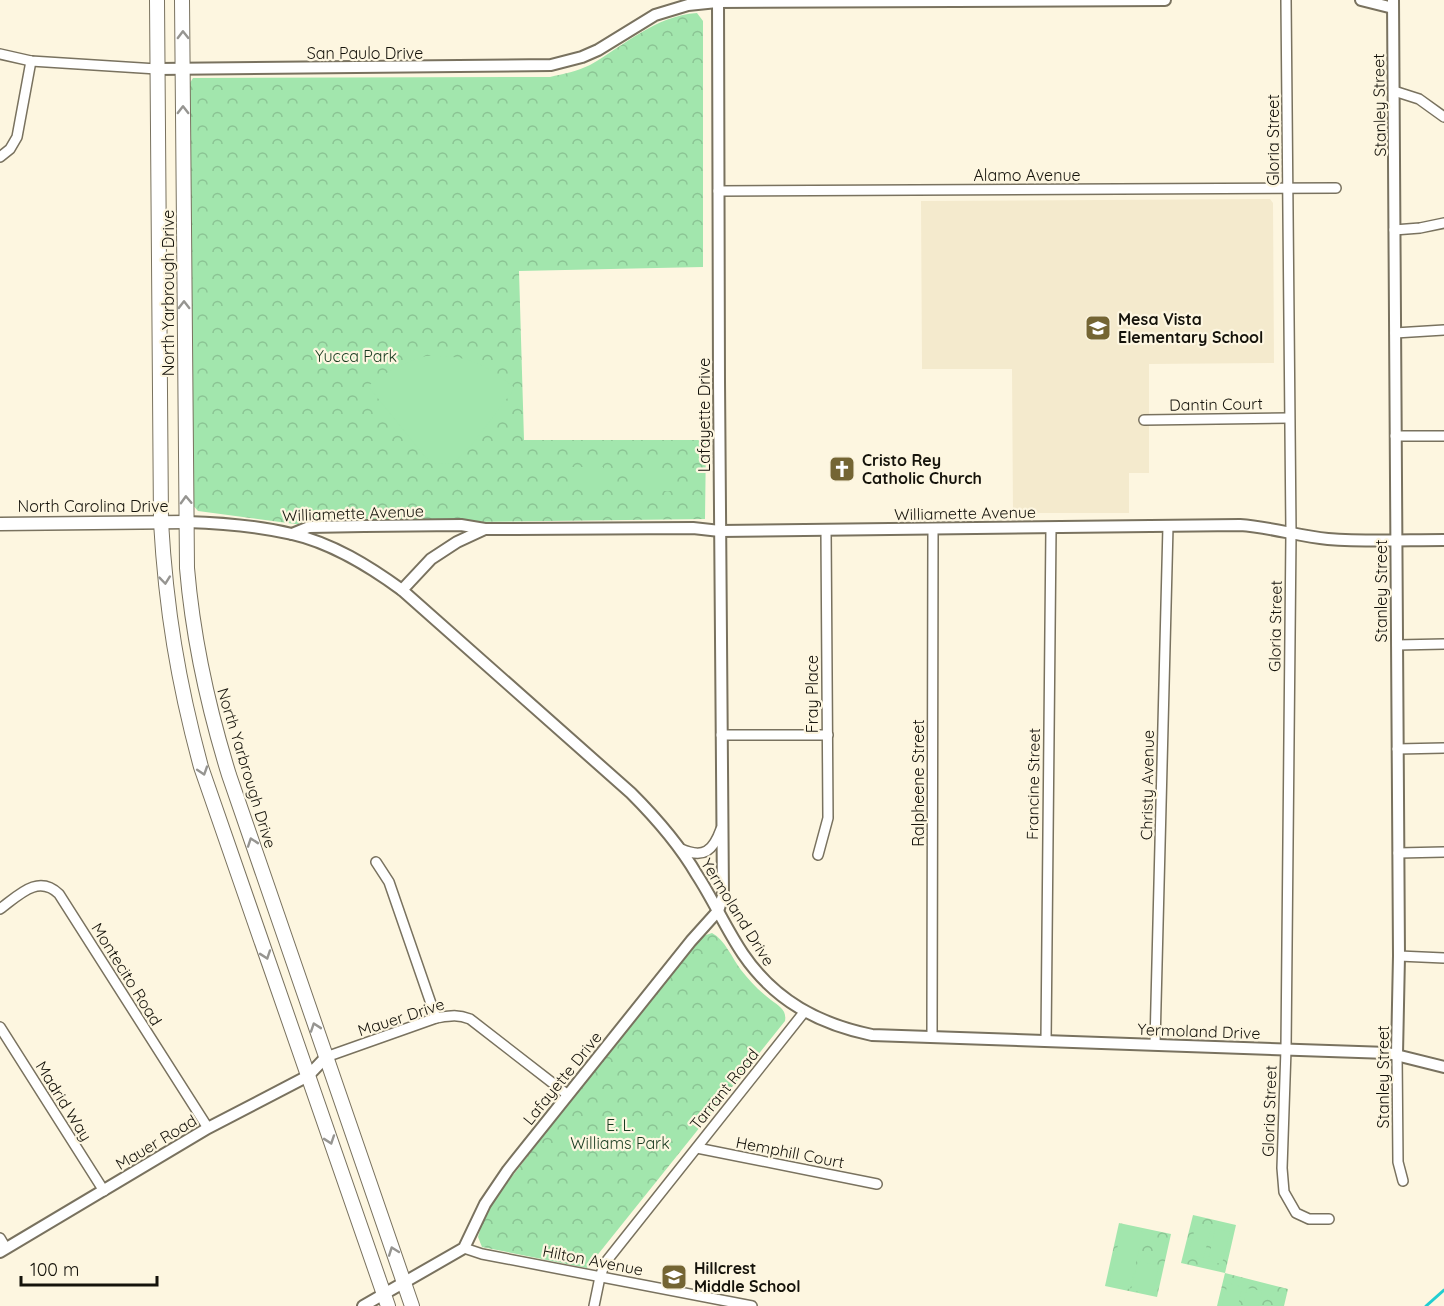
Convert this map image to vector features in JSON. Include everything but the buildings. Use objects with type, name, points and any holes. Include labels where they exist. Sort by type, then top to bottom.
[{"type":"main road","name":"North Yarbrough Drive","points":[[157,0],[162,373],[161,522],[169,614],[180,682],[201,767],[386,1300]]},
{"type":"main road","name":"North Yarbrough Drive","points":[[182,0],[189,593],[203,677],[210,714],[229,775],[412,1306]]},
{"type":"main road","points":[[158,186],[184,185]]},
{"type":"main road","name":"North Carolina Drive","points":[[0,524],[187,522]]},
{"type":"main road","points":[[180,682],[203,677]]},
{"type":"street","name":"San Paulo Drive","points":[[0,54],[31,61],[183,70],[551,65],[582,57],[598,50],[655,15],[687,5],[716,1],[1165,0]]},
{"type":"street","name":"Gloria Street","points":[[1286,0],[1291,533],[1286,1049],[1282,1168],[1284,1192],[1291,1208],[1302,1218],[1329,1219]]},
{"type":"street","points":[[1361,0],[1393,4]]},
{"type":"street","name":"Lafayette Drive","points":[[464,1248],[485,1204],[529,1143],[691,941],[718,911],[723,896],[716,1]]},
{"type":"street","name":"Stanley Street","points":[[1393,4],[1399,956],[1397,1054],[1398,1162],[1403,1181]]},
{"type":"street","points":[[0,157],[10,149],[17,137],[31,61]]},
{"type":"street","points":[[1394,91],[1419,99],[1444,117]]},
{"type":"street","name":"Alamo Avenue","points":[[718,191],[1336,188]]},
{"type":"street","points":[[1395,230],[1444,223]]},
{"type":"street","points":[[1395,333],[1444,330]]},
{"type":"street","name":"Dantin Court","points":[[1144,420],[1289,418]]},
{"type":"street","points":[[1395,436],[1444,436]]},
{"type":"street","name":"Williamette Avenue","points":[[187,522],[222,523],[292,534],[309,527],[320,526],[461,525],[485,529],[693,528],[720,531],[1240,525],[1273,528],[1327,538],[1444,540]]},
{"type":"street","name":"Christy Avenue","points":[[1155,1044],[1168,526]]},
{"type":"street","name":"Francine Street","points":[[1046,1041],[1050,528]]},
{"type":"street","name":"Williamette Avenue","points":[[402,590],[431,559],[457,542],[485,529]]},
{"type":"street","name":"Ralpheene Street","points":[[932,1037],[933,529]]},
{"type":"street","name":"Fray Place","points":[[818,855],[828,818],[826,530]]},
{"type":"street","name":"Yermoland Drive","points":[[292,534],[348,556],[376,571],[402,590],[631,793],[656,818],[681,849],[743,954],[761,978],[786,999],[831,1024],[872,1035],[1397,1054],[1444,1067]]},
{"type":"street","points":[[1397,645],[1444,644]]},
{"type":"street","points":[[721,735],[828,735]]},
{"type":"street","points":[[1397,749],[1444,748]]},
{"type":"street","points":[[681,849],[690,853],[709,850],[714,846],[722,827]]},
{"type":"street","points":[[1398,853],[1444,852]]},
{"type":"street","points":[[376,862],[389,882],[436,1018]]},
{"type":"street","name":"Montecito Road","points":[[0,909],[33,886],[48,886],[60,894],[208,1128]]},
{"type":"street","points":[[1399,956],[1444,958]]},
{"type":"street","name":"Tarrant Road","points":[[594,1306],[605,1263],[805,1011]]},
{"type":"street","name":"Mauer Drive","points":[[326,1057],[436,1018],[454,1015],[470,1019],[568,1095]]},
{"type":"street","name":"Madrid Way","points":[[0,1026],[104,1191]]},
{"type":"street","name":"Mauer Road","points":[[3,1250],[208,1128],[308,1076],[326,1057]]},
{"type":"street","name":"Hemphill Court","points":[[697,1148],[878,1184]]},
{"type":"street","points":[[0,1238],[3,1250]]},
{"type":"street","points":[[363,1306],[386,1300],[404,1281],[464,1248]]},
{"type":"street","name":"Hilton Avenue","points":[[464,1248],[482,1254],[752,1306]]},
{"type":"shaded area","name":"Mesa Vista Elementary School","points":[[1270,199],[1273,203],[1274,363],[1149,364],[1149,473],[1129,473],[1129,513],[1013,513],[1012,369],[922,369],[921,201]]},
{"type":"green space","name":"Yucca Park","points":[[697,13],[703,21],[703,267],[519,271],[524,440],[706,440],[705,519],[295,524],[198,511],[191,503],[188,86],[193,78],[550,77],[590,65],[654,25],[682,15]]},
{"type":"green space","points":[[426,356],[453,357],[474,362],[494,372],[515,388],[474,442],[454,463],[434,464],[426,458],[368,386],[396,368]]},
{"type":"green space","points":[[568,467],[603,467],[603,488],[569,488]]},
{"type":"green space","points":[[642,471],[676,471],[676,491],[642,491]]},
{"type":"green space","name":"E. L. Williams Park","points":[[712,933],[725,945],[751,982],[782,1009],[785,1021],[587,1268],[482,1247],[478,1237],[484,1217],[497,1196],[700,937]]},
{"type":"green space","points":[[1193,1215],[1236,1225],[1225,1273],[1181,1263]]},
{"type":"green space","points":[[1119,1223],[1171,1234],[1157,1297],[1105,1286]]},
{"type":"green space","points":[[1196,1224],[1211,1228],[1203,1260],[1188,1256]]},
{"type":"green space","points":[[1122,1227],[1143,1232],[1130,1289],[1109,1285]]},
{"type":"green space","points":[[1215,1229],[1230,1232],[1222,1264],[1208,1261]]},
{"type":"green space","points":[[1138,1261],[1159,1266],[1152,1294],[1131,1290]]},
{"type":"green space","points":[[1225,1273],[1288,1289],[1284,1306],[1217,1306]]},
{"type":"green space","points":[[1228,1283],[1242,1287],[1238,1306],[1222,1306]]},
{"type":"green space","points":[[1247,1288],[1262,1291],[1258,1306],[1243,1306]]},
{"type":"waterway","points":[[1426,1306],[1444,1290]]},
{"type":"place","name":"Mesa Vista Elementary School","points":[[1098,328]]},
{"type":"place","name":"Cristo Rey Catholic Church","points":[[842,469]]},
{"type":"place","name":"Hillcrest Middle School","points":[[674,1277]]}]
